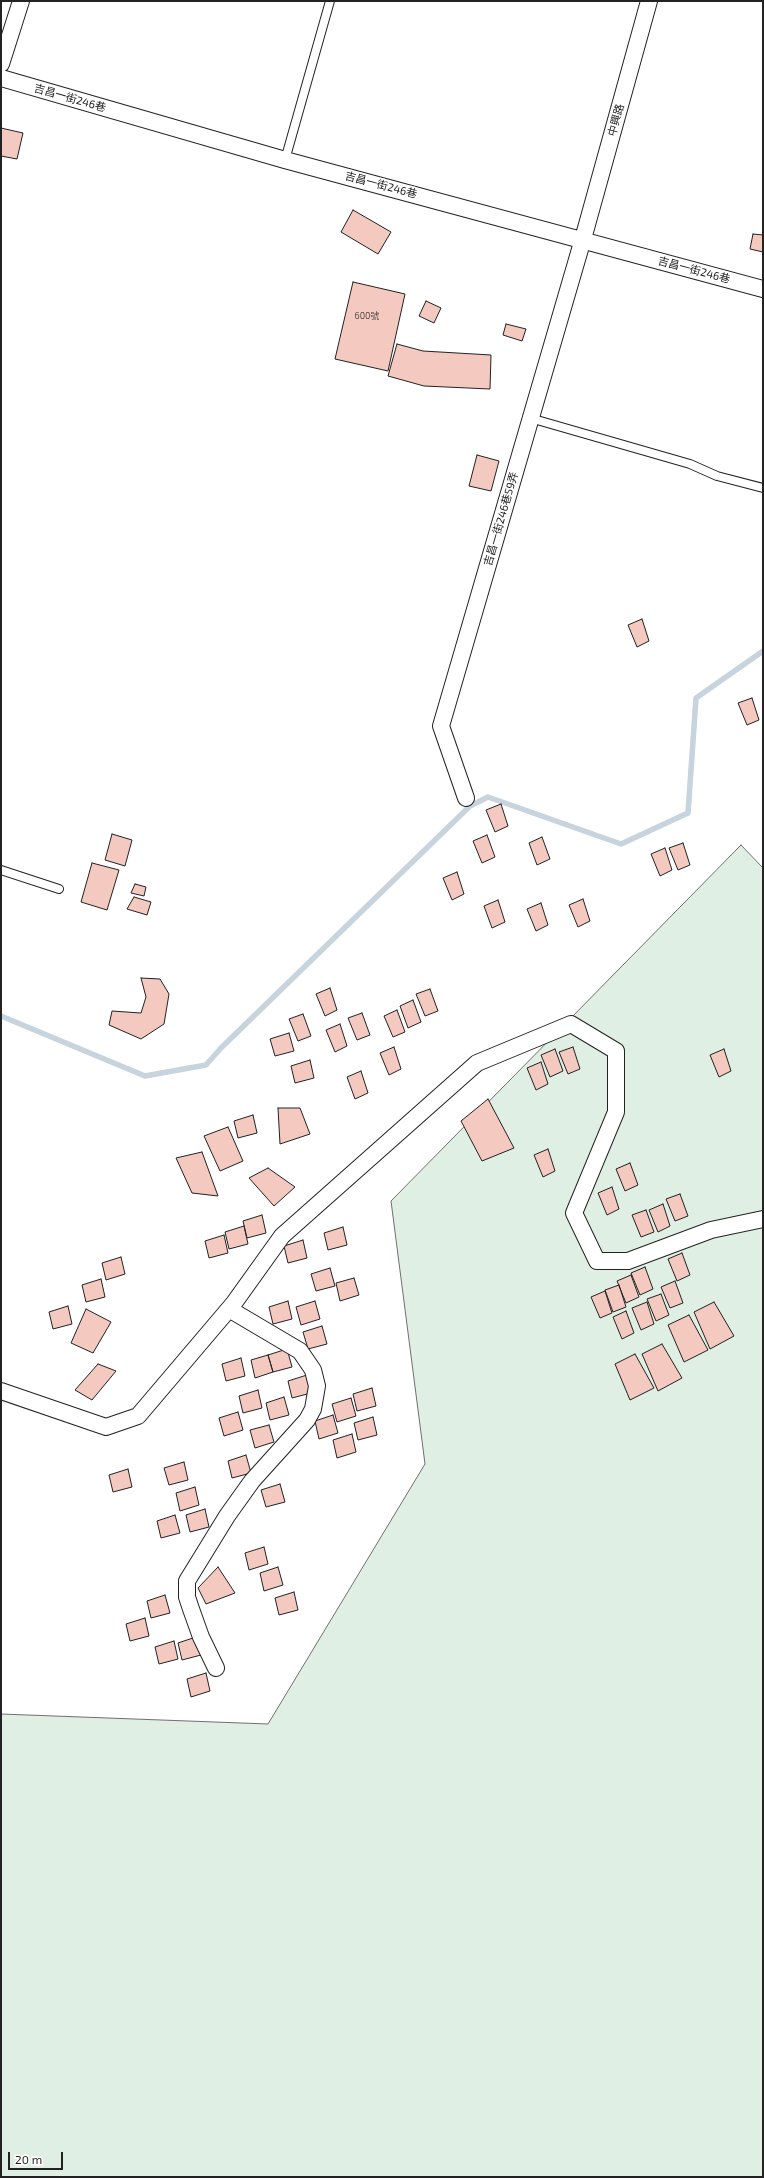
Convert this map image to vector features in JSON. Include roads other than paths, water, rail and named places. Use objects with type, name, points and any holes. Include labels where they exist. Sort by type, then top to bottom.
[{"type":"street","points":[[1,64],[21,1]]},
{"type":"street","name":"中興路","points":[[583,239],[649,1]]},
{"type":"street","name":"吉昌一街246巷","points":[[1,78],[285,160],[583,239],[763,289]]},
{"type":"street","name":"吉昌一街246巷59弄","points":[[466,798],[441,726],[583,239]]},
{"type":"street","points":[[1,1391],[106,1427],[138,1416],[229,1309],[282,1236],[477,1063],[571,1024],[616,1051],[616,1112],[574,1213],[597,1261],[628,1261],[711,1230],[763,1219]]},
{"type":"street","points":[[216,1668],[201,1637],[187,1597],[187,1581],[227,1516],[252,1481],[307,1420],[313,1410],[317,1386],[313,1370],[300,1350],[229,1309]]},
{"type":"lane","points":[[285,160],[330,1]]},
{"type":"lane","points":[[530,418],[690,464],[717,476],[763,488]]},
{"type":"lane","points":[[1,870],[59,889]]},
{"type":"waterway","points":[[1,1016],[145,1076],[206,1065],[221,1048],[470,806],[488,797],[621,844],[688,813],[696,698],[763,651]]}]
